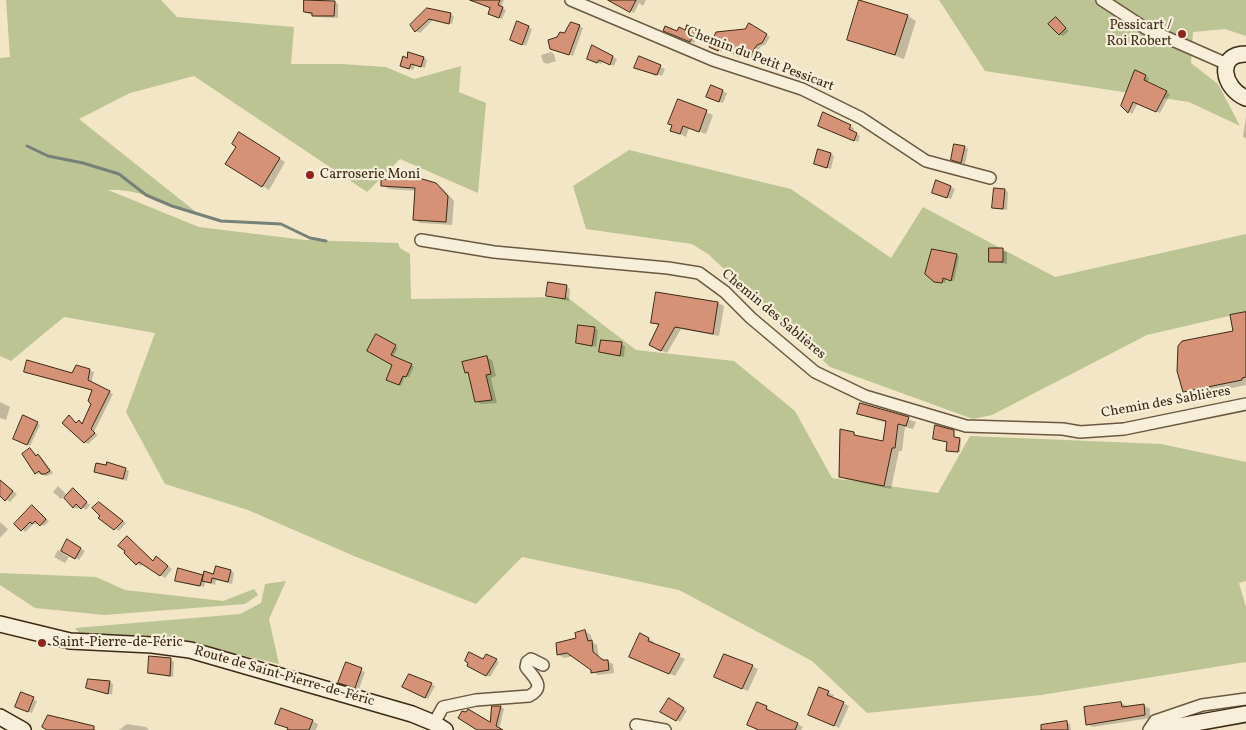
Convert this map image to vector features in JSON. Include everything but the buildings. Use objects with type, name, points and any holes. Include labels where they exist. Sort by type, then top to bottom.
[{"type":"street","name":"Chemin du Petit Pessicart","points":[[570,0],[713,60],[802,90],[861,118],[926,161],[990,178]]},
{"type":"street","points":[[1102,0],[1146,28],[1227,64]]},
{"type":"street","points":[[1246,54],[1233,57],[1227,64],[1225,72],[1228,85],[1239,95],[1246,98]]},
{"type":"street","name":"Chemin des Sablières","points":[[421,240],[494,252],[668,268],[699,273],[725,292],[751,318],[816,372],[864,396],[966,426],[1063,429],[1080,432],[1124,429],[1246,404]]},
{"type":"street","name":"Route de Saint-Pierre-de-Féric","points":[[0,624],[70,641],[152,644],[190,650],[299,680],[439,726]]},
{"type":"street","points":[[439,726],[444,707],[476,700],[530,696],[535,693],[539,686],[537,677],[526,667],[527,662],[531,659],[543,665]]},
{"type":"street","points":[[1149,730],[1155,721],[1202,705],[1246,699]]},
{"type":"street","points":[[1157,730],[1246,714]]},
{"type":"street","points":[[0,717],[23,730]]},
{"type":"street","points":[[636,725],[665,730]]},
{"type":"green space","points":[[6,0],[161,0],[177,17],[294,27],[291,64],[342,64],[386,67],[414,79],[461,66],[459,92],[486,103],[478,193],[400,159],[367,192],[194,76],[130,93],[79,119],[196,212],[141,194],[108,190],[199,227],[305,240],[398,243],[400,248],[410,254],[411,299],[567,297],[636,350],[734,361],[795,411],[832,478],[938,493],[970,436],[1161,444],[1246,462],[1246,581],[1239,583],[1246,607],[1246,662],[1041,695],[867,713],[812,661],[679,590],[522,557],[476,604],[354,556],[248,510],[165,484],[126,412],[155,333],[64,317],[11,361],[0,356],[0,58],[10,57]]},
{"type":"green space","points":[[939,0],[1246,0],[1246,36],[1225,29],[1193,32],[1191,63],[1218,84],[1240,126],[1189,102],[985,71]]},
{"type":"green space","points":[[629,150],[791,189],[891,258],[923,207],[1055,277],[1246,234],[1246,312],[1147,335],[992,415],[973,419],[830,367],[708,254],[692,244],[586,229],[573,186]]},
{"type":"green space","points":[[0,573],[96,577],[125,590],[223,601],[254,589],[258,595],[245,604],[104,615],[35,608],[0,585]]},
{"type":"green space","points":[[286,581],[269,619],[279,664],[173,639],[82,636],[75,628],[240,614],[261,603],[265,584]]},
{"type":"waterway","points":[[27,146],[48,156],[83,163],[119,174],[146,195],[172,206],[221,221],[281,224],[310,238],[326,241]]},
{"type":"place","name":"Pessicart / Roi Robert","points":[[1182,34]]},
{"type":"place","name":"Carroserie Moni","points":[[310,175]]},
{"type":"place","name":"Saint-Pierre-de-Féric","points":[[42,643]]}]
